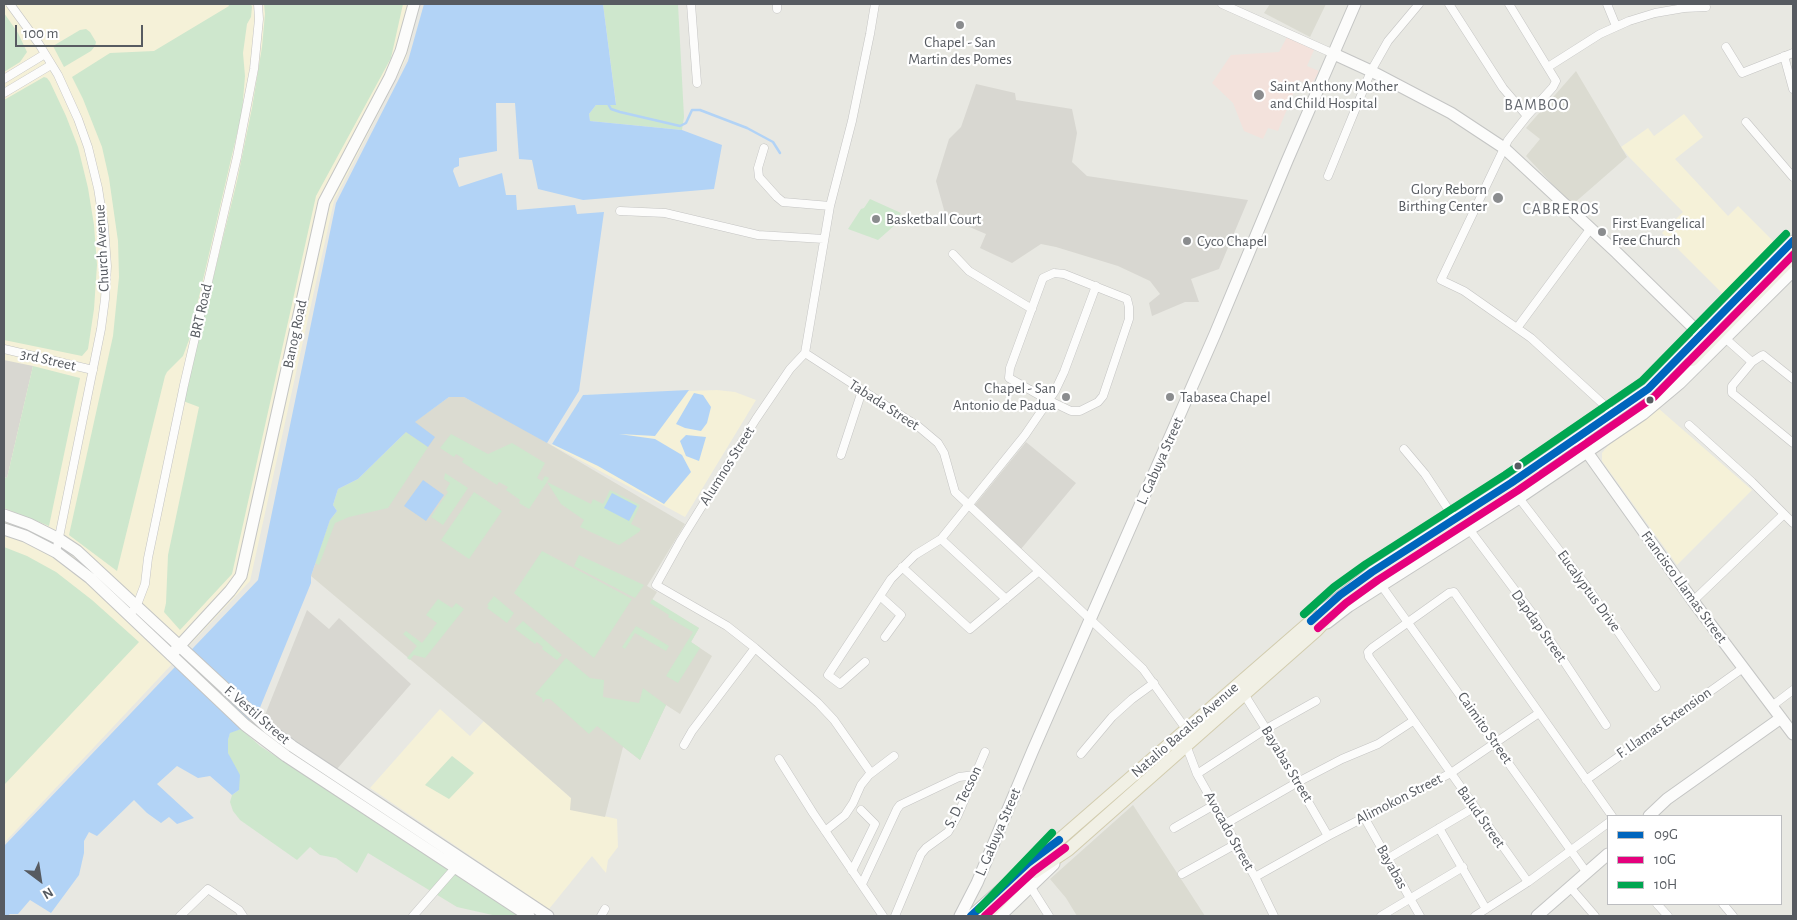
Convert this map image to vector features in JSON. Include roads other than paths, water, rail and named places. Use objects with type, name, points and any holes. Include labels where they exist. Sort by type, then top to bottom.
[{"type":"main road","name":"Banog Road","points":[[175,659],[237,583],[243,570],[324,202],[390,77],[401,51],[414,4]]},
{"type":"main road","name":"L. Gabuya Street","points":[[960,916],[977,883],[1215,334],[1355,4]]},
{"type":"main road","points":[[1334,54],[1451,113],[1504,148],[1592,228],[1702,336]]},
{"type":"main road","name":"Natalio Bacalso Avenue","points":[[1000,916],[1068,850],[1244,694],[1314,625],[1340,595],[1454,518],[1511,483],[1648,389],[1793,241]]},
{"type":"main road","points":[[1692,360],[1793,257]]},
{"type":"main road","name":"Natalio Bacalso Avenue","points":[[1314,625],[1519,498],[1643,414],[1680,383],[1791,278]]},
{"type":"main road","name":"Francisco Llamas Street","points":[[1577,438],[1693,601],[1793,734]]},
{"type":"main road","name":"Natalio Bacalso Avenue","points":[[1005,895],[1059,840],[1186,729],[1314,625],[1378,577],[1536,476]]},
{"type":"main road","name":"F. Vestil Street","points":[[4,515],[29,524],[59,539],[77,551],[133,610],[175,659],[245,725],[286,756],[529,916]]},
{"type":"main road","name":"F. Vestil Street","points":[[4,528],[25,536],[56,552],[184,649],[268,728],[292,746],[548,916]]},
{"type":"main road","points":[[1650,815],[1698,776],[1781,718]]},
{"type":"main road","name":"Natalio Bacalso Avenue","points":[[970,916],[1028,863],[1059,840]]},
{"type":"main road","name":"Natalio Bacalso Avenue","points":[[1005,895],[1068,850]]},
{"type":"main road","points":[[1537,916],[1607,855]]},
{"type":"main road","points":[[986,916],[1005,895]]},
{"type":"street","name":"Church Avenue","points":[[10,4],[45,54],[67,93],[88,147],[98,188],[104,226],[107,266],[106,299],[56,552]]},
{"type":"street","name":"BRT Road","points":[[133,610],[145,584],[148,558],[184,385],[239,148],[254,69],[259,19],[258,4]]},
{"type":"street","points":[[691,4],[697,82]]},
{"type":"street","points":[[805,353],[830,206],[852,122],[875,4]]},
{"type":"street","points":[[1328,176],[1371,71],[1388,41],[1419,4]]},
{"type":"street","points":[[1449,4],[1503,88],[1527,116]]},
{"type":"street","points":[[1509,4],[1556,81],[1553,88],[1527,116],[1504,148],[1441,280],[1464,291],[1517,328],[1544,349],[1614,414]]},
{"type":"street","points":[[1607,4],[1616,26]]},
{"type":"street","points":[[1228,5],[1334,54]]},
{"type":"street","points":[[1548,67],[1616,26],[1669,7],[1706,7]]},
{"type":"street","points":[[1726,47],[1742,73],[1793,53]]},
{"type":"street","points":[[4,79],[45,54]]},
{"type":"street","points":[[1784,56],[1793,89]]},
{"type":"street","points":[[4,92],[51,65]]},
{"type":"street","points":[[1746,122],[1793,177]]},
{"type":"street","points":[[764,148],[758,168],[759,177],[777,197],[784,202],[830,206]]},
{"type":"street","points":[[620,211],[665,213],[758,235],[824,239]]},
{"type":"street","points":[[1517,328],[1592,228]]},
{"type":"street","points":[[953,254],[969,271],[1032,309]]},
{"type":"street","points":[[1054,272],[1096,286],[1127,299],[1129,319],[1103,396],[1098,402],[1080,412],[1071,411],[1009,378],[1010,368],[1043,278],[1054,272]]},
{"type":"street","points":[[865,662],[840,684],[828,675],[891,579],[915,555],[941,539],[1025,435],[1064,372],[1096,286]]},
{"type":"street","points":[[1726,339],[1752,362]]},
{"type":"street","name":"3rd Street","points":[[4,349],[93,370]]},
{"type":"street","name":"Tabada Street","points":[[805,353],[919,426],[938,443],[944,453],[956,492],[1038,572],[1143,669],[1186,729]]},
{"type":"street","name":"Alumnos Street","points":[[755,648],[727,626],[656,585],[681,540],[756,419],[790,369],[805,353]]},
{"type":"street","points":[[1793,379],[1763,356],[1752,362],[1732,386],[1732,393],[1793,443]]},
{"type":"street","points":[[841,455],[862,391]]},
{"type":"street","points":[[1689,425],[1752,482],[1793,523]]},
{"type":"street","points":[[1404,449],[1425,474],[1454,518]]},
{"type":"street","name":"Eucalyptus Drive","points":[[1519,498],[1588,588],[1656,687]]},
{"type":"street","points":[[1693,601],[1784,514]]},
{"type":"street","name":"Dapdap Street","points":[[1469,529],[1532,613],[1606,725]]},
{"type":"street","points":[[941,539],[1006,599]]},
{"type":"street","points":[[902,567],[970,629],[1038,572]]},
{"type":"street","name":"Caimito Street","points":[[1381,585],[1409,621],[1587,872]]},
{"type":"street","points":[[1409,621],[1454,592],[1611,815]]},
{"type":"street","points":[[880,596],[901,615],[885,637]]},
{"type":"street","name":"Balud Street","points":[[1409,621],[1368,652],[1368,657],[1528,882]]},
{"type":"street","points":[[684,745],[692,731],[755,648],[818,703],[834,720],[871,773]]},
{"type":"street","name":"F. Llamas Extension","points":[[1586,780],[1743,668]]},
{"type":"street","points":[[1081,754],[1112,717],[1154,683]]},
{"type":"street","points":[[1772,706],[1793,690]]},
{"type":"street","name":"Bayabas Street","points":[[1244,694],[1298,782],[1328,836]]},
{"type":"street","points":[[1197,774],[1266,728],[1316,701]]},
{"type":"street","name":"Alimokon Street","points":[[1255,877],[1328,836],[1451,773],[1539,713]]},
{"type":"street","points":[[1225,824],[1298,782],[1342,759],[1378,744],[1413,721]]},
{"type":"street","name":"Avocado Street","points":[[1186,745],[1197,774],[1255,877],[1274,916]]},
{"type":"street","name":"S. D. Tecson","points":[[895,916],[921,854],[948,832],[957,817],[985,752]]},
{"type":"street","points":[[825,831],[845,815],[861,785],[871,773],[894,756]]},
{"type":"street","points":[[779,759],[883,916]]},
{"type":"street","points":[[862,884],[900,804],[960,776],[975,775]]},
{"type":"street","points":[[1174,828],[1214,806]]},
{"type":"street","points":[[1387,858],[1475,807]]},
{"type":"street","points":[[852,870],[875,824],[861,810]]},
{"type":"street","name":"Bayabas","points":[[1364,817],[1420,916]]},
{"type":"street","points":[[1475,916],[1528,882],[1607,825]]},
{"type":"street","points":[[1439,828],[1486,909]]},
{"type":"street","points":[[1182,874],[1236,844]]},
{"type":"street","points":[[1381,916],[1463,867]]},
{"type":"street","points":[[413,916],[455,868]]},
{"type":"street","points":[[1030,886],[1049,916]]},
{"type":"street","points":[[1570,887],[1595,916]]},
{"type":"street","points":[[180,916],[208,889],[239,910],[243,916]]},
{"type":"street","points":[[1658,905],[1668,916]]},
{"type":"street","points":[[1723,905],[1734,916]]},
{"type":"water","points":[[424,4],[603,4],[616,105],[596,105],[589,114],[590,121],[682,130],[722,145],[714,189],[583,200],[538,189],[532,160],[519,159],[515,103],[496,103],[497,151],[459,158],[459,166],[454,168],[453,171],[459,187],[502,173],[506,195],[516,195],[517,210],[575,205],[577,214],[604,212],[579,391],[547,443],[464,397],[449,397],[415,422],[435,437],[428,447],[406,432],[358,479],[338,489],[333,505],[337,511],[330,520],[311,576],[311,583],[259,710],[241,729],[230,733],[228,753],[240,775],[239,790],[232,795],[210,776],[198,778],[177,766],[157,784],[194,818],[177,824],[169,817],[161,823],[134,800],[97,836],[89,832],[84,841],[84,853],[79,875],[51,913],[30,900],[18,914],[4,916],[4,846],[258,580],[336,203],[408,61]]},
{"type":"water","points":[[689,390],[655,436],[619,434],[655,439],[682,455],[691,472],[664,504],[598,466],[552,444],[583,395]]},
{"type":"water","points":[[694,393],[703,395],[711,407],[707,423],[701,431],[676,424]]},
{"type":"water","points":[[686,435],[706,437],[699,461],[686,456],[680,441]]},
{"type":"water","points":[[423,480],[444,495],[426,521],[404,506]]},
{"type":"water","points":[[612,493],[637,506],[629,521],[604,508]]},
{"type":"waterway","points":[[607,102],[611,109],[620,112],[680,126],[686,123],[692,110],[700,110],[747,128],[773,142],[780,153]]},
{"type":"tunnel","points":[[1536,476],[1651,397],[1692,360]]},
{"type":"place","name":"Chapel - San Martin des Pomes","points":[[960,25]]},
{"type":"place","name":"Saint Anthony Mother and Child Hospital","points":[[1259,95]]},
{"type":"place","name":"Glory Reborn Birthing Center","points":[[1498,198]]},
{"type":"place","name":"Basketball Court","points":[[876,219]]},
{"type":"place","name":"First Evangelical Free Church","points":[[1602,232]]},
{"type":"place","name":"Cyco Chapel","points":[[1187,241]]},
{"type":"place","name":"Chapel - San Antonio de Padua","points":[[1066,397]]},
{"type":"place","name":"Tabasea Chapel","points":[[1170,397]]},
{"type":"district","name":"BAMBOO","points":[[1537,105]]},
{"type":"district","name":"CABREROS","points":[[1561,209]]}]
